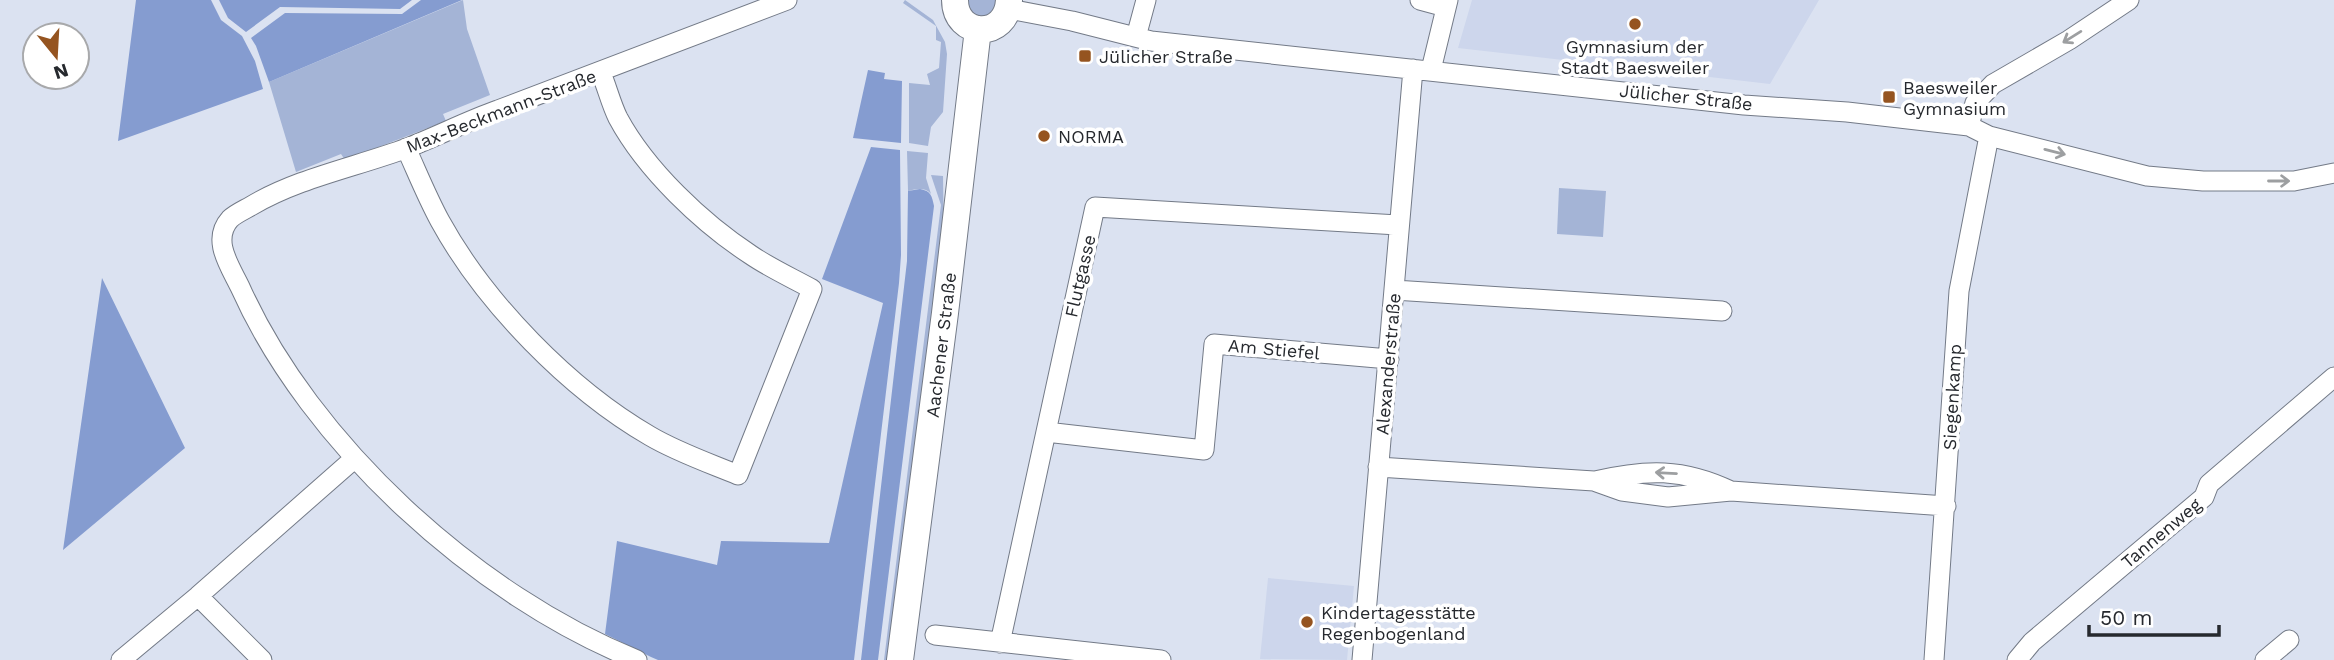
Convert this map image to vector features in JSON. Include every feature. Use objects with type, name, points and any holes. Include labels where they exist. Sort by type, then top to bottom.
[{"type":"main road","points":[[955,0],[957,13],[962,21],[969,27],[978,29],[994,27],[1000,23],[1009,5]]},
{"type":"main road","name":"Aachener Straße","points":[[900,660],[978,29]]},
{"type":"street","name":"Max-Beckmann-Straße","points":[[355,458],[289,375],[249,307],[221,246],[222,232],[231,218],[260,200],[406,148],[787,0]]},
{"type":"street","points":[[1136,37],[1146,0]]},
{"type":"street","points":[[1420,0],[1447,4]]},
{"type":"street","points":[[1969,126],[1975,103],[1993,84],[2069,40],[2129,0]]},
{"type":"street","name":"Alexanderstraße","points":[[1362,660],[1398,225],[1422,69],[1447,4]]},
{"type":"street","name":"Jülicher Straße","points":[[1009,5],[1136,37],[1744,105],[1847,112],[1969,126],[1989,136],[2147,176],[2203,181],[2294,181],[2334,173]]},
{"type":"street","points":[[406,148],[440,221],[491,298],[546,356],[608,408],[651,437],[738,475],[812,289],[751,255],[671,187],[636,146],[617,116],[601,73]]},
{"type":"street","name":"Siegenkamp","points":[[1934,660],[1959,291],[1989,136]]},
{"type":"street","name":"Flutgasse","points":[[1000,643],[1095,207],[1398,225]]},
{"type":"street","points":[[1394,290],[1723,311]]},
{"type":"street","name":"Am Stiefel","points":[[1046,432],[1203,450],[1214,344],[1389,359]]},
{"type":"street","name":"Tannenweg","points":[[2017,660],[2032,642],[2204,496],[2209,484],[2334,377]]},
{"type":"street","points":[[121,660],[355,458],[444,542],[519,598],[565,627],[636,660]]},
{"type":"street","points":[[1378,467],[1594,481],[1622,491],[1668,498],[1731,491],[1946,506]]},
{"type":"street","points":[[198,596],[262,660]]},
{"type":"street","points":[[935,635],[1161,660]]},
{"type":"street","points":[[2265,660],[2289,640]]},
{"type":"shaded area","points":[[136,0],[211,0],[221,20],[242,36],[255,61],[263,89],[118,141]]},
{"type":"shaded area","points":[[219,0],[412,0],[400,9],[280,7],[246,32],[228,18]]},
{"type":"shaded area","points":[[421,0],[462,0],[269,82],[251,38],[285,13],[402,14]]},
{"type":"shaded area","points":[[463,0],[467,29],[490,95],[443,114],[446,121],[345,160],[341,154],[296,172],[269,82]]},
{"type":"shaded area","points":[[905,0],[933,20],[945,42],[947,54],[943,112],[931,127],[928,146],[909,143],[909,83],[930,85],[927,74],[939,68],[941,42],[936,40],[936,26],[903,3]]},
{"type":"shaded area","points":[[964,0],[1000,0],[1001,4],[980,24]]},
{"type":"shaded area","name":"Gymnasium der Stadt Baesweiler","points":[[1472,0],[1819,0],[1770,84],[1458,48]]},
{"type":"shaded area","points":[[868,70],[885,73],[884,79],[902,81],[901,143],[853,138]]},
{"type":"shaded area","points":[[871,147],[900,150],[901,255],[854,660],[658,660],[605,634],[617,541],[717,565],[721,541],[829,543],[883,303],[822,279]]},
{"type":"shaded area","points":[[907,151],[928,153],[926,178],[931,194],[923,189],[908,191]]},
{"type":"shaded area","points":[[931,175],[943,176],[944,240],[890,660],[884,660],[941,205]]},
{"type":"shaded area","points":[[1559,188],[1606,191],[1603,237],[1557,234]]},
{"type":"shaded area","points":[[920,189],[930,194],[934,206],[878,660],[861,660],[907,261],[908,191]]},
{"type":"shaded area","points":[[102,278],[185,448],[63,550]]},
{"type":"shaded area","name":"Kindertagesstätte Regenbogenland","points":[[1268,578],[1354,586],[1347,660],[1260,659]]},
{"type":"place","name":"Gymnasium der Stadt Baesweiler","points":[[1635,24]]},
{"type":"place","name":"Jülicher Straße","points":[[1085,56]]},
{"type":"place","name":"Baesweiler Gymnasium","points":[[1889,97]]},
{"type":"place","name":"NORMA","points":[[1044,136]]},
{"type":"place","name":"Kindertagesstätte Regenbogenland","points":[[1307,622]]}]
